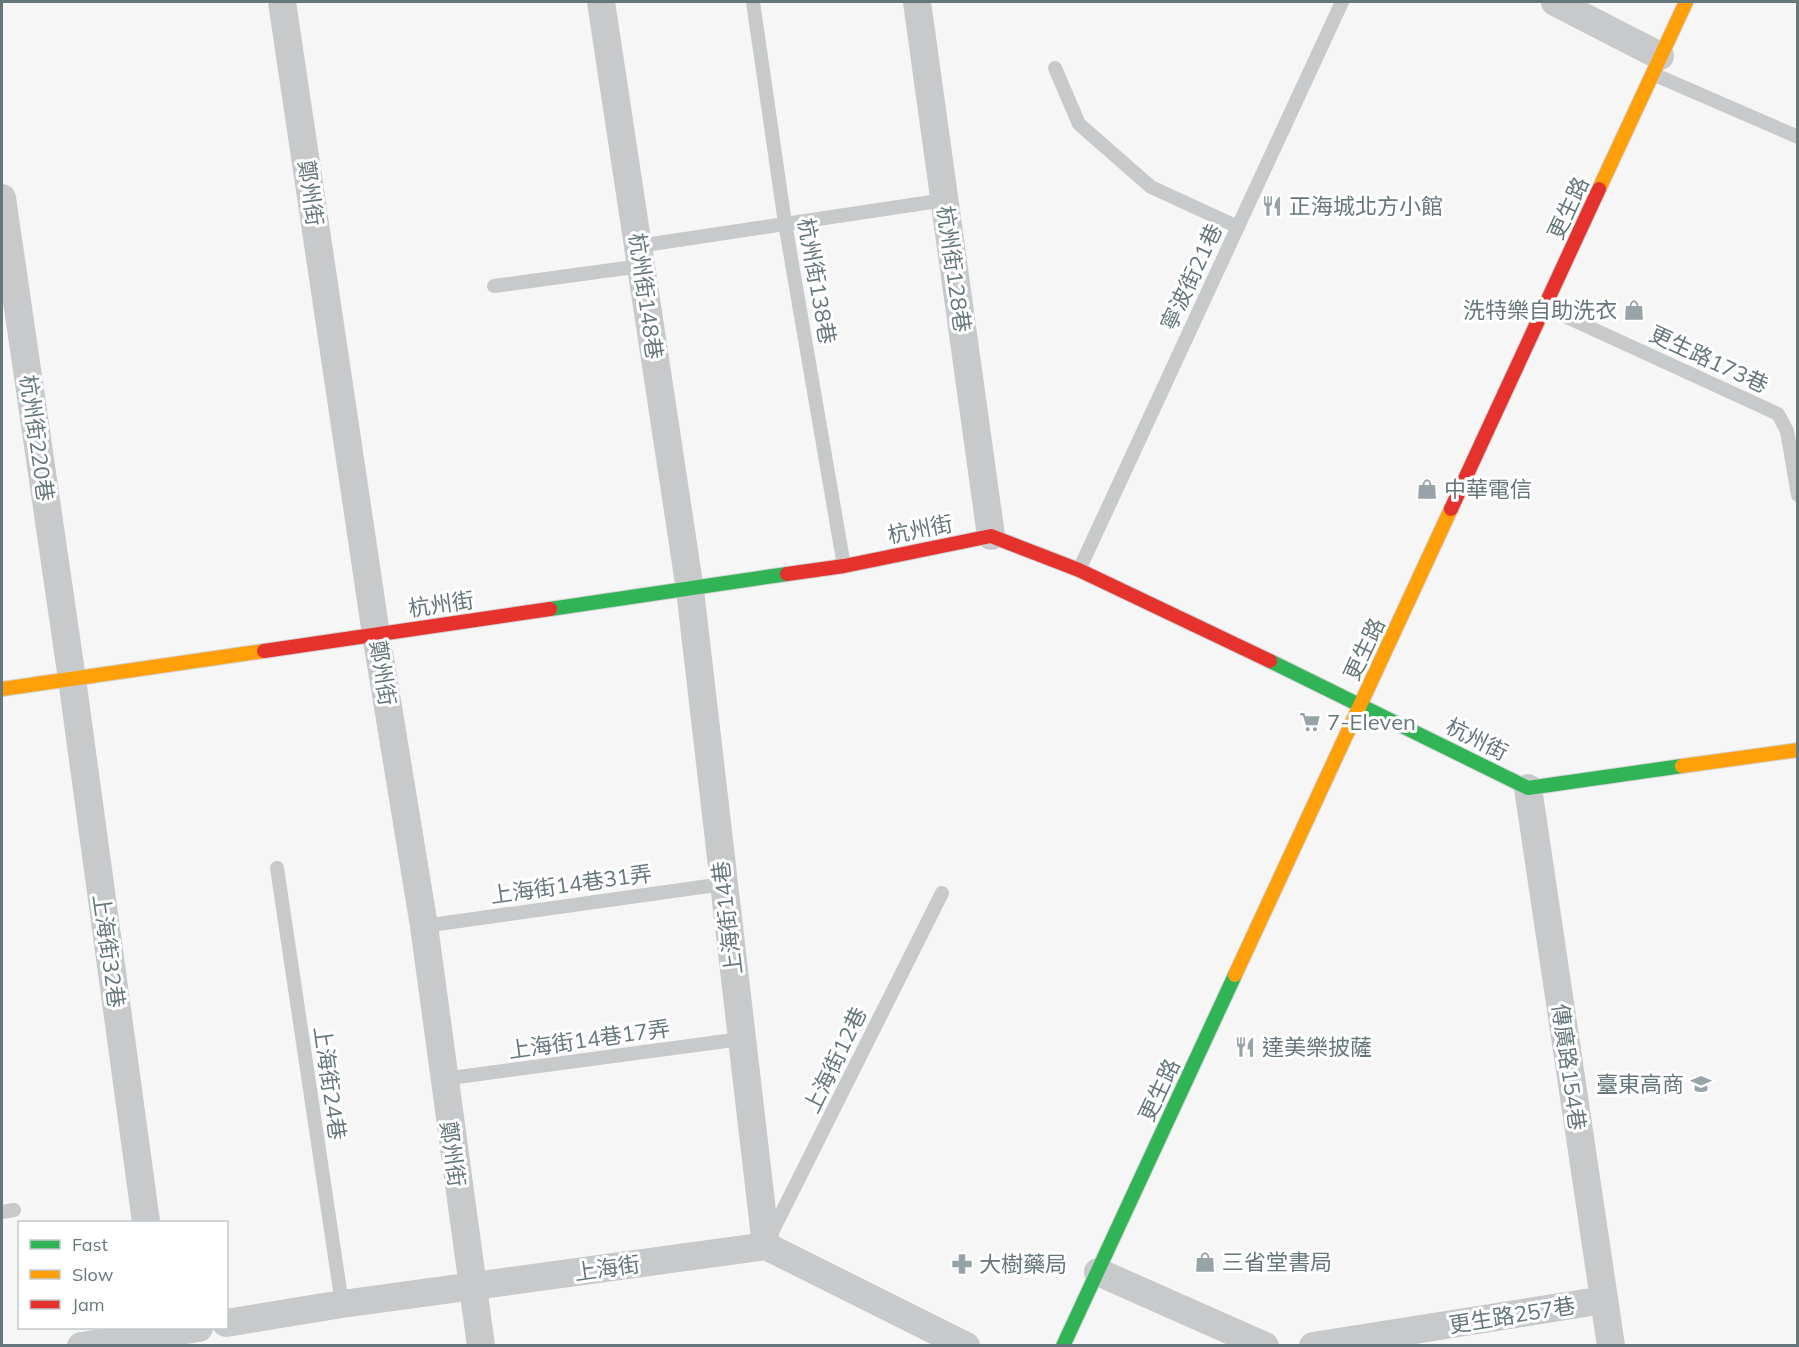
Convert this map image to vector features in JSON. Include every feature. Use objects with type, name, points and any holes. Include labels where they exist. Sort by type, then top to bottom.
[{"type":"street","name":"鄭州街","points":[[282,2],[376,634],[423,926],[471,1287],[481,1346]]},
{"type":"street","name":"杭州街148巷","points":[[602,2],[690,590]]},
{"type":"street","name":"杭州街128巷","points":[[917,2],[992,536]]},
{"type":"street","points":[[1555,2],[1657,65]]},
{"type":"street","name":"更生路","points":[[1063,1346],[1686,2]]},
{"type":"street","name":"杭州街220巷","points":[[2,198],[72,679]]},
{"type":"street","name":"杭州街","points":[[2,689],[690,590],[844,566],[992,536],[1079,570],[1528,788]]},
{"type":"street","name":"上海街14巷","points":[[690,590],[766,1246]]},
{"type":"street","name":"上海街32巷","points":[[72,679],[146,1221]]},
{"type":"street","points":[[1528,788],[1797,750]]},
{"type":"street","name":"傳廣路154巷","points":[[1528,788],[1611,1346]]},
{"type":"street","points":[[766,1246],[966,1346]]},
{"type":"street","name":"上海街","points":[[228,1323],[342,1304],[766,1246]]},
{"type":"street","points":[[1098,1272],[1265,1346]]},
{"type":"street","name":"更生路257巷","points":[[1313,1346],[1604,1300]]},
{"type":"street","points":[[81,1346],[161,1336],[194,1329]]},
{"type":"lane","name":"杭州街138巷","points":[[753,2],[785,223],[844,566]]},
{"type":"lane","name":"寧波街21巷","points":[[1079,570],[1342,2]]},
{"type":"lane","points":[[1657,65],[1797,137]]},
{"type":"lane","points":[[1055,68],[1080,124],[1151,187],[1238,227]]},
{"type":"lane","points":[[494,286],[785,223],[945,200]]},
{"type":"lane","name":"更生路173巷","points":[[1545,307],[1779,414],[1788,431],[1797,495]]},
{"type":"lane","name":"上海街24巷","points":[[277,868],[342,1304]]},
{"type":"lane","name":"上海街14巷31弄","points":[[423,926],[723,884]]},
{"type":"lane","name":"上海街12巷","points":[[766,1246],[942,893]]},
{"type":"lane","name":"上海街14巷17弄","points":[[443,1079],[741,1039]]},
{"type":"traffic: fast","points":[[550,609],[787,574]]},
{"type":"traffic: fast","points":[[1270,661],[1528,788],[1682,766]]},
{"type":"traffic: fast","points":[[1063,1346],[1235,975]]},
{"type":"traffic: slow","points":[[1599,189],[1686,2]]},
{"type":"traffic: slow","points":[[1235,975],[1451,509]]},
{"type":"traffic: slow","points":[[2,689],[264,651]]},
{"type":"traffic: slow","points":[[1682,766],[1798,750]]},
{"type":"traffic: jam","points":[[1451,509],[1599,189]]},
{"type":"traffic: jam","points":[[787,574],[844,566],[991,536],[1079,570],[1270,661]]},
{"type":"traffic: jam","points":[[264,651],[550,609]]},
{"type":"place","name":"正海城北方小館","points":[[1272,206]]},
{"type":"place","name":"洗特樂自助洗衣","points":[[1634,310]]},
{"type":"place","name":"中華電信","points":[[1427,489]]},
{"type":"place","name":"7-Eleven","points":[[1310,722]]},
{"type":"place","name":"達美樂披薩","points":[[1245,1047]]},
{"type":"place","name":"臺東高商","points":[[1701,1084]]},
{"type":"place","name":"三省堂書局","points":[[1205,1262]]},
{"type":"place","name":"大樹藥局","points":[[962,1264]]}]
